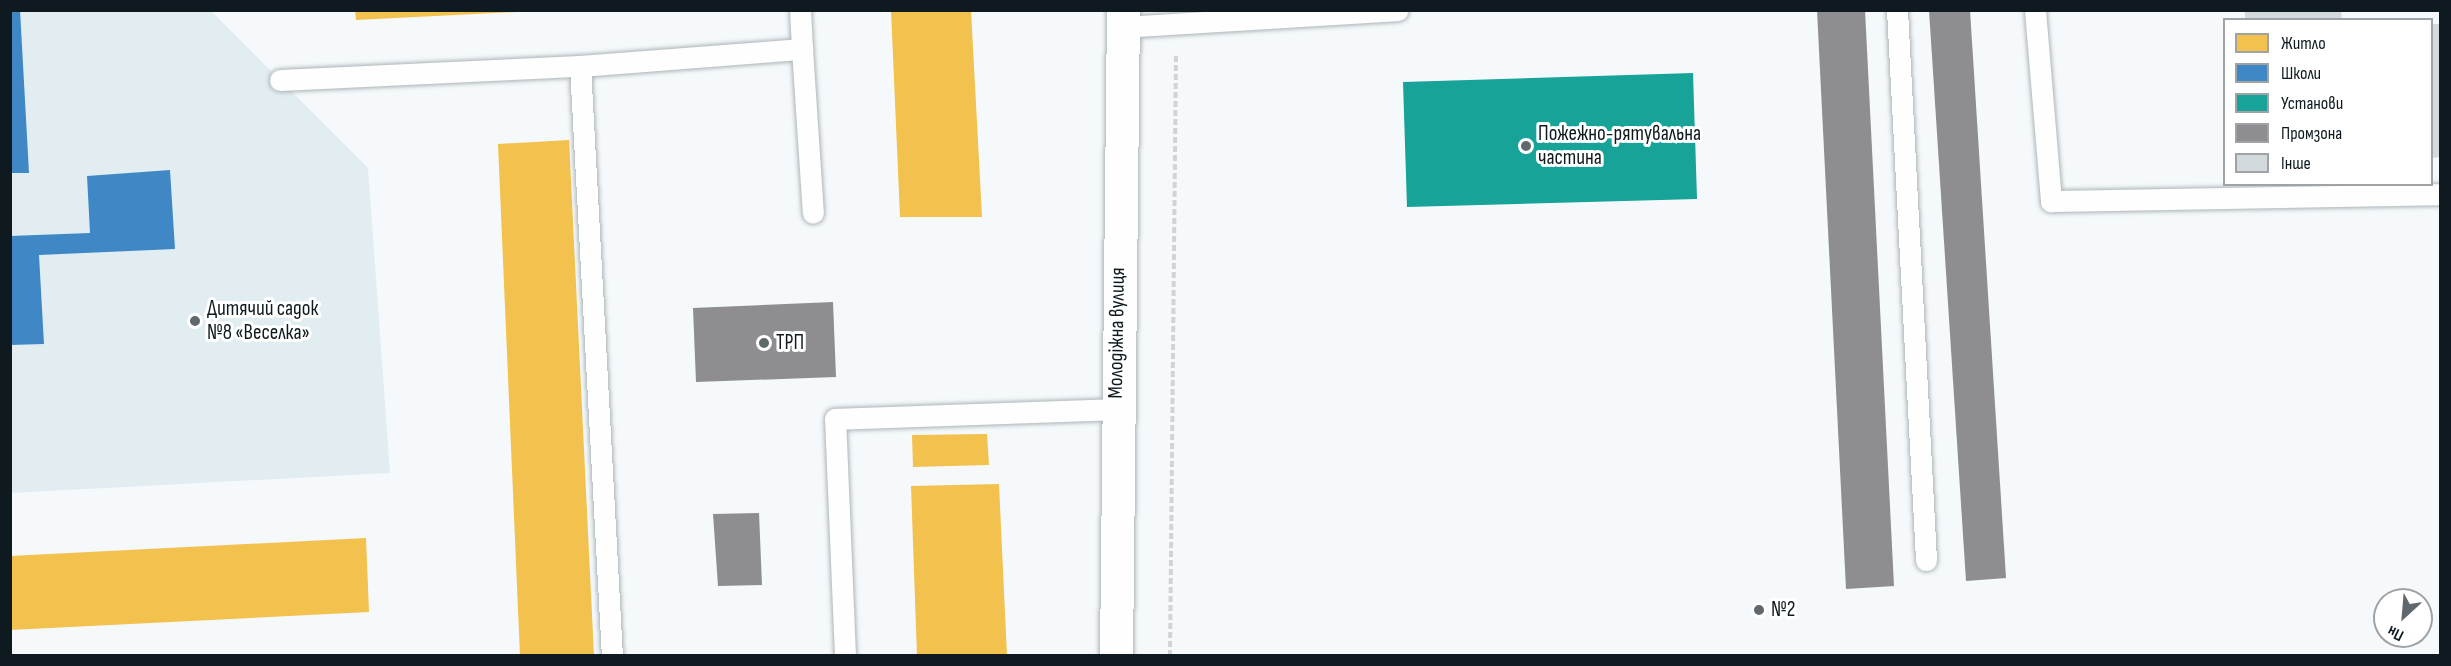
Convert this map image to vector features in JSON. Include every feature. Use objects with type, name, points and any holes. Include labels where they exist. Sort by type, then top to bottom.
[{"type":"street","name":"Молодіжна вулиця","points":[[1116,656],[1116,410],[1123,19]]},
{"type":"lane","points":[[800,10],[813,213]]},
{"type":"lane","points":[[1123,19],[1177,23],[1397,10]]},
{"type":"lane","points":[[1897,10],[1926,560]]},
{"type":"lane","points":[[2035,10],[2050,201],[2440,194]]},
{"type":"lane","points":[[280,80],[580,66],[802,49]]},
{"type":"lane","points":[[580,66],[612,656]]},
{"type":"lane","points":[[845,656],[835,419],[1116,410]]},
{"type":"path","points":[[1170,656],[1177,23]]},
{"type":"shaded area","name":"Дитячий садок №8 «Веселка»","points":[[11,11],[211,11],[368,168],[390,473],[11,493]]},
{"type":"building: Житло","points":[[355,10],[517,10],[517,12],[356,20]]},
{"type":"building: Житло","points":[[891,10],[971,10],[982,217],[900,217]]},
{"type":"building: Житло","points":[[569,140],[594,656],[520,656],[498,144]]},
{"type":"building: Житло","points":[[987,434],[989,465],[913,467],[912,435]]},
{"type":"building: Житло","points":[[999,484],[1007,656],[917,656],[911,486]]},
{"type":"building: Житло","points":[[366,538],[369,612],[10,630],[10,556]]},
{"type":"building: Школи","points":[[10,10],[20,10],[29,173],[10,173]]},
{"type":"building: Школи","points":[[170,170],[175,249],[39,255],[44,344],[10,345],[10,236],[90,233],[87,176]]},
{"type":"building: Установи","points":[[1693,73],[1697,199],[1407,207],[1403,82]]},
{"type":"building: Промзона","points":[[1817,10],[1865,10],[1894,586],[1846,589]]},
{"type":"building: Промзона","points":[[1929,10],[1970,10],[2006,578],[1966,581]]},
{"type":"building: Промзона","name":"ТРП","points":[[833,302],[836,377],[696,382],[693,308]]},
{"type":"building: Промзона","points":[[759,513],[762,585],[718,586],[713,514]]},
{"type":"building: Інше","points":[[2245,10],[2341,10],[2342,18],[2245,18]]},
{"type":"building: Інше","points":[[2433,24],[2440,24],[2440,157],[2433,158]]},
{"type":"place","name":"Пожежно-рятувальна частина","points":[[1526,146]]},
{"type":"place","name":"Дитячий садок №8 «Веселка»","points":[[195,321]]},
{"type":"place","name":"ТРП","points":[[764,343]]},
{"type":"place","name":"№2","points":[[1759,610]]}]
